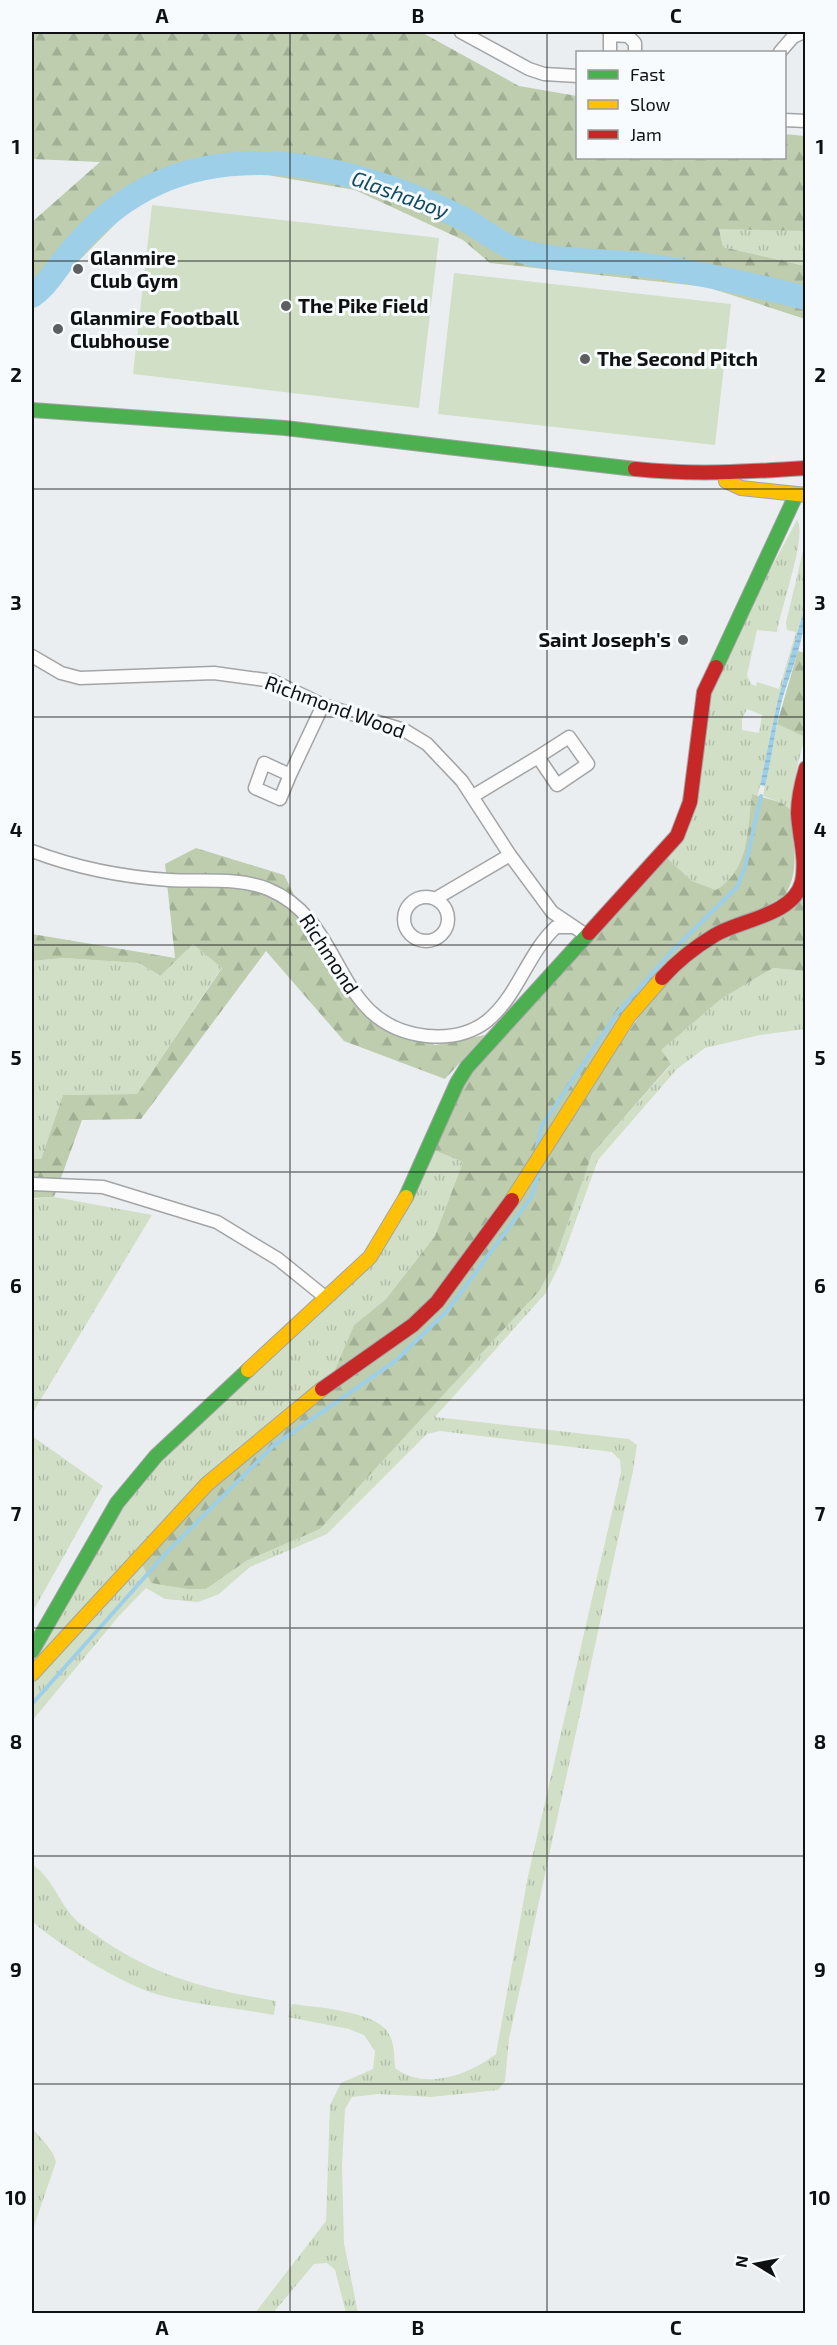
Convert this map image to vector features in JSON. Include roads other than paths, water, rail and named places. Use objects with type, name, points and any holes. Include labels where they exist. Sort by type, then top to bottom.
[{"type":"street","points":[[461,32],[529,69],[544,74],[576,76]]},
{"type":"street","points":[[781,51],[793,37],[804,32]]},
{"type":"street","points":[[610,51],[610,33],[628,36],[635,43],[635,51]]},
{"type":"street","points":[[786,120],[806,121]]},
{"type":"street","points":[[32,410],[285,428],[682,474],[725,474],[806,468]]},
{"type":"street","points":[[32,1652],[99,1532],[133,1483],[156,1456],[370,1257],[410,1191],[457,1083],[467,1067],[661,855],[683,824],[692,794],[696,727],[704,692],[801,495],[732,485],[726,481],[725,474]]},
{"type":"street","name":"Richmond Wood","points":[[32,656],[61,673],[80,678],[214,673],[273,681],[322,705],[404,730],[427,744],[473,796],[510,855],[552,912],[586,935]]},
{"type":"street","points":[[290,775],[322,705]]},
{"type":"street","points":[[473,796],[538,757]]},
{"type":"street","points":[[32,1674],[207,1484],[301,1404],[394,1339],[437,1302],[497,1223],[629,1016],[666,974],[687,954],[718,933],[769,914],[797,895],[803,872],[798,812],[806,768]]},
{"type":"street","name":"Richmond","points":[[32,851],[127,874],[241,883],[267,889],[307,914],[356,996],[374,1016],[392,1027],[417,1035],[444,1038],[466,1033],[486,1021],[504,1004],[544,938],[556,927],[571,927]]},
{"type":"street","points":[[435,899],[510,855]]},
{"type":"street","points":[[32,1184],[103,1187],[217,1222],[278,1260],[325,1297]]},
{"type":"water","points":[[805,606],[801,642],[782,700],[765,786],[760,785],[778,699]]},
{"type":"waterway","name":"Glashaboy","points":[[32,296],[47,283],[97,223],[145,189],[195,171],[233,164],[272,163],[311,167],[350,175],[388,187],[460,217],[508,246],[528,253],[679,270],[806,298]]},
{"type":"waterway","points":[[537,1147],[541,1127],[618,1012],[671,952],[737,887],[745,867],[761,796]]},
{"type":"waterway","points":[[32,1704],[168,1551],[273,1446],[394,1362],[447,1311],[532,1196],[539,1171]]},
{"type":"place","name":"Glanmire Club Gym","points":[[78,269]]},
{"type":"place","name":"The Pike Field","points":[[286,306]]},
{"type":"place","name":"Glanmire Football Clubhouse","points":[[58,329]]},
{"type":"place","name":"The Second Pitch","points":[[585,359]]},
{"type":"place","name":"Saint Joseph's","points":[[683,640]]}]
